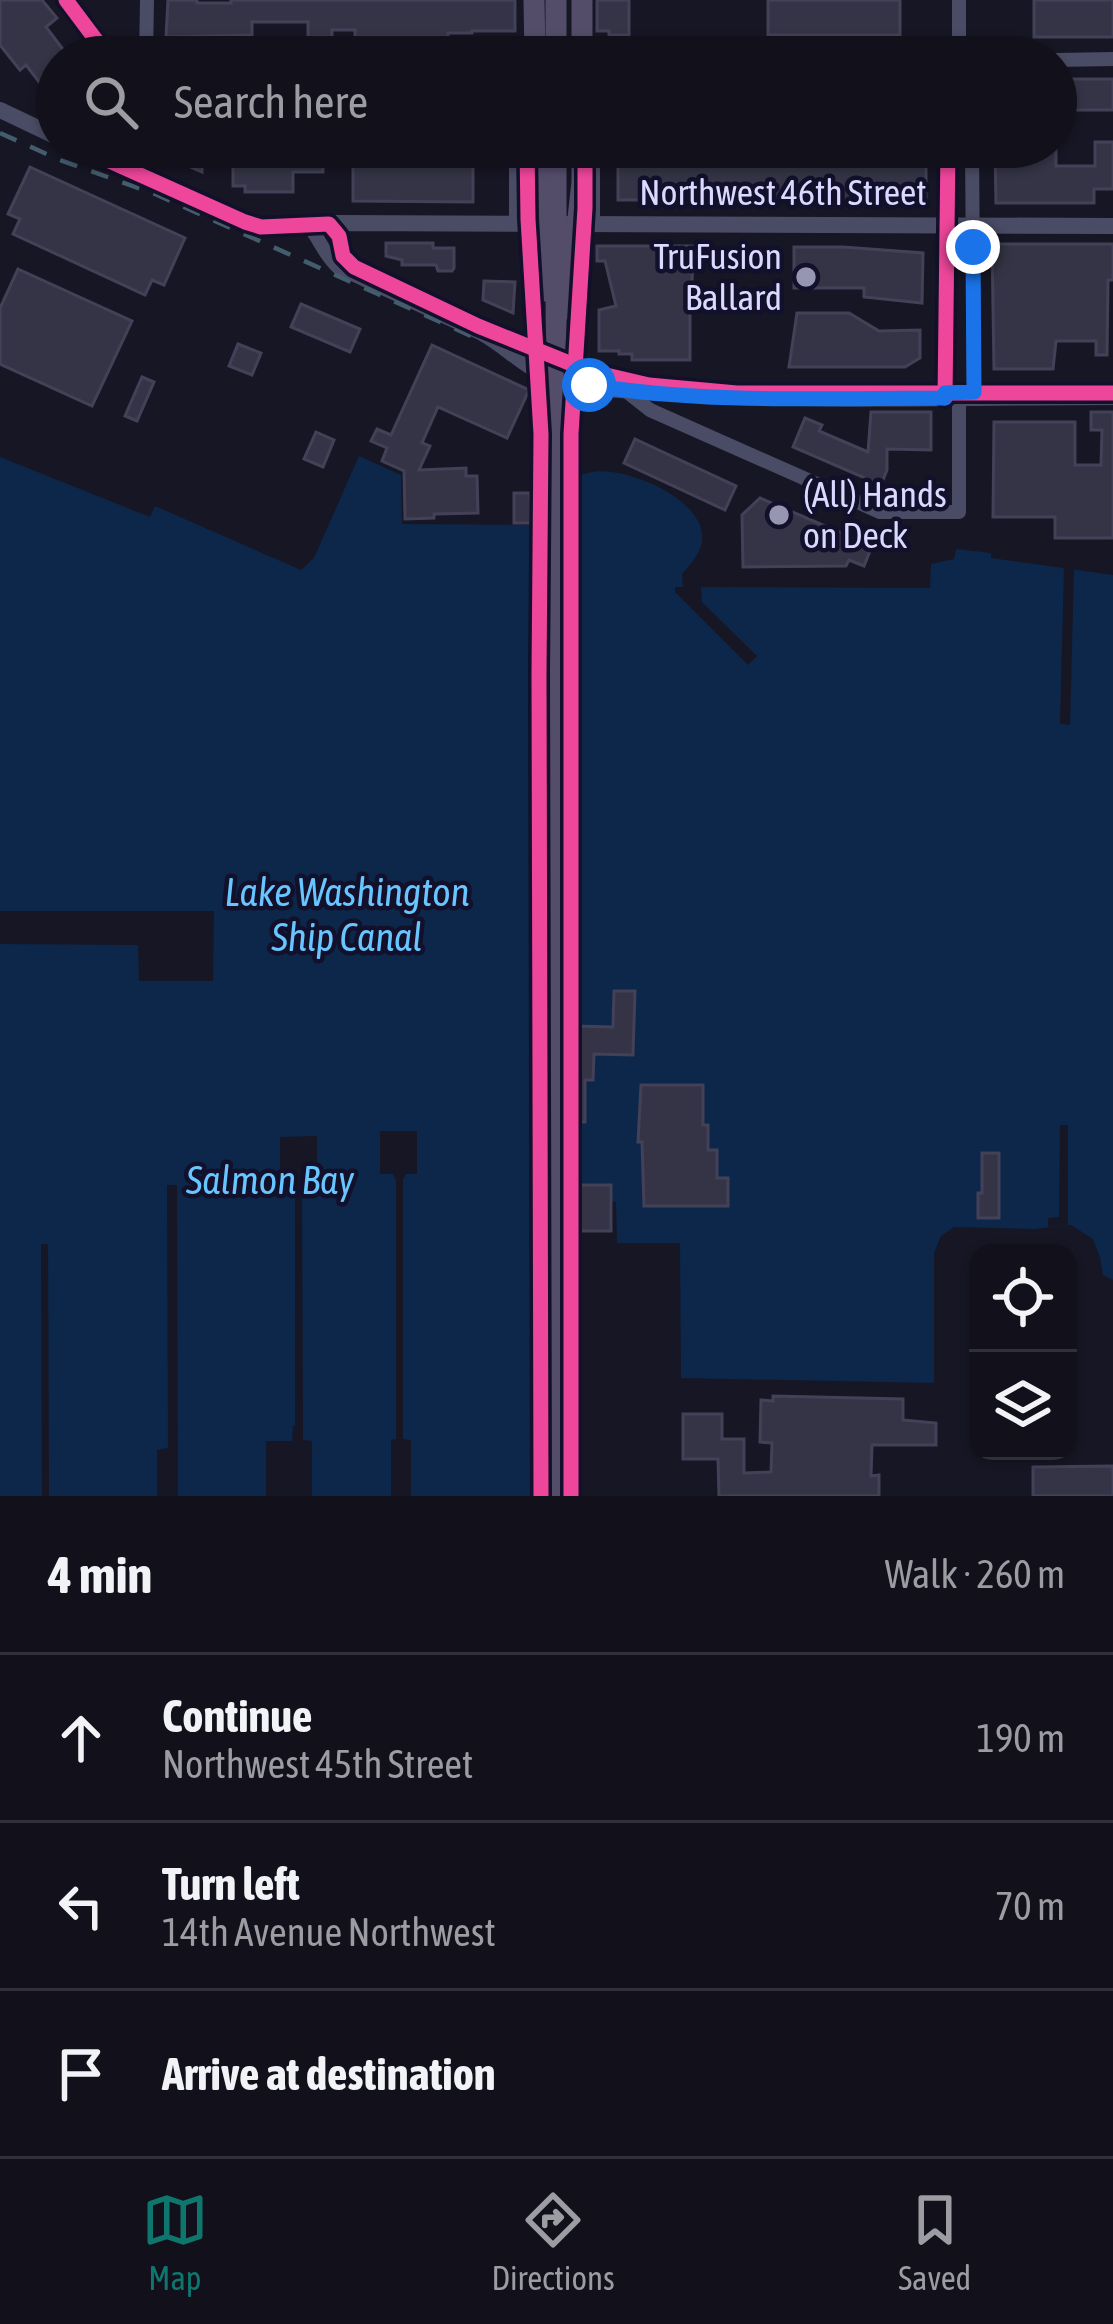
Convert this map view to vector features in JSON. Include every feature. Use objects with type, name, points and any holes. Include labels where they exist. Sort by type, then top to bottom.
[{"type":"main road","points":[[533,0],[534,36]]},
{"type":"main road","points":[[556,0],[556,36]]},
{"type":"main road","points":[[582,0],[582,36]]},
{"type":"main road","points":[[535,168],[547,336],[556,393]]},
{"type":"main road","points":[[556,168],[557,1496]]},
{"type":"main road","points":[[556,393],[582,168]]},
{"type":"street","points":[[66,0],[94,36]]},
{"type":"street","points":[[146,36],[147,0]]},
{"type":"street","points":[[959,0],[959,36]]},
{"type":"street","points":[[1077,59],[1113,59]]},
{"type":"street","points":[[0,110],[36,127]]},
{"type":"street","name":"Northwest 46th Street","points":[[123,168],[261,227],[1113,226]]},
{"type":"street","points":[[145,168],[145,178]]},
{"type":"street","points":[[516,224],[517,168]]},
{"type":"street","points":[[593,168],[593,224]]},
{"type":"street","points":[[625,391],[650,410],[880,512],[959,512],[949,168]]},
{"type":"street","points":[[959,398],[973,225],[972,168]]},
{"type":"street","points":[[308,225],[339,268],[502,345],[543,375],[563,382],[625,391],[764,399],[1113,398]]},
{"type":"water","name":"Lake Washington Ship Canal","points":[[359,456],[401,475],[402,524],[532,525],[532,502],[576,477],[606,472],[643,480],[679,499],[700,526],[701,546],[682,574],[683,587],[930,588],[931,564],[954,559],[956,549],[1113,575],[1113,1280],[1103,1275],[1093,1239],[1071,1225],[954,1227],[941,1236],[934,1253],[934,1383],[681,1378],[680,1243],[617,1243],[616,1202],[540,1201],[540,1496],[0,1496],[0,457],[150,517],[155,506],[301,570],[314,558]]},
{"type":"pier","points":[[572,471],[574,850],[580,850],[580,862],[572,863],[572,1208],[546,1207],[546,1496],[540,1496],[539,491]]},
{"type":"pier","points":[[1064,567],[1074,568],[1070,725],[1060,724]]},
{"type":"pier","points":[[675,587],[701,587],[702,602],[757,656],[748,665]]},
{"type":"pier","points":[[0,911],[214,911],[213,981],[139,981],[138,945],[0,944]]},
{"type":"pier","points":[[1060,1125],[1068,1125],[1068,1225],[1048,1227],[1048,1218],[1059,1217]]},
{"type":"pier","points":[[380,1131],[417,1131],[417,1174],[406,1174],[403,1180],[403,1439],[411,1440],[411,1496],[391,1496],[391,1440],[396,1439],[396,1180],[393,1174],[380,1174]]},
{"type":"pier","points":[[317,1136],[317,1176],[307,1176],[302,1185],[303,1440],[312,1441],[312,1496],[266,1496],[266,1441],[292,1441],[295,1425],[295,1196],[280,1176],[280,1137]]},
{"type":"pier","points":[[167,1185],[177,1185],[178,1496],[157,1496],[157,1450],[168,1448]]},
{"type":"pier","points":[[41,1244],[48,1244],[49,1496],[42,1496]]},
{"type":"building","points":[[0,0],[42,0],[57,18],[46,27],[53,36],[36,36],[36,78],[26,65],[20,70],[0,45]]},
{"type":"building","points":[[168,0],[515,0],[515,31],[355,36],[355,30],[332,30],[332,36],[308,36],[308,22],[252,22],[252,35],[166,36]]},
{"type":"building","points":[[597,0],[629,0],[629,35],[597,31]]},
{"type":"building","points":[[768,0],[900,0],[900,35],[768,35]]},
{"type":"building","points":[[1034,0],[1113,0],[1113,37],[1034,36]]},
{"type":"building","points":[[1077,79],[1113,79],[1113,110],[1077,110]]},
{"type":"building","points":[[1095,142],[1113,142],[1113,189],[1094,189],[1094,203],[996,203],[995,168],[1095,166]]},
{"type":"building","points":[[30,167],[185,238],[164,285],[152,280],[145,295],[13,234],[20,219],[8,214]]},
{"type":"building","points":[[233,168],[323,168],[323,172],[293,172],[293,192],[245,192],[245,186],[233,186]]},
{"type":"building","points":[[353,168],[473,168],[473,202],[353,201]]},
{"type":"building","points":[[618,168],[926,168],[926,202],[702,196],[618,200]]},
{"type":"building","points":[[386,243],[454,248],[454,268],[438,271],[436,265],[402,265],[402,260],[386,256]]},
{"type":"building","points":[[992,244],[1113,244],[1107,355],[1096,355],[1096,341],[1056,341],[1053,369],[994,369]]},
{"type":"building","points":[[597,246],[693,246],[692,284],[697,284],[697,304],[690,304],[690,360],[632,360],[632,354],[599,351],[599,310],[616,306],[605,261],[597,261]]},
{"type":"building","points":[[794,247],[923,253],[922,303],[864,297],[864,288],[794,288]]},
{"type":"building","points":[[18,269],[132,321],[92,406],[0,364],[0,308]]},
{"type":"building","points":[[484,281],[515,282],[513,313],[483,300]]},
{"type":"building","points":[[301,304],[360,329],[350,352],[291,327]]},
{"type":"building","points":[[797,313],[849,313],[879,331],[920,330],[920,358],[905,367],[789,367]]},
{"type":"building","points":[[238,344],[261,353],[252,375],[229,366]]},
{"type":"building","points":[[432,345],[529,390],[507,438],[438,407],[422,443],[430,446],[419,470],[466,468],[466,476],[477,476],[478,513],[405,519],[404,471],[382,461],[387,448],[371,441],[377,429],[391,435]]},
{"type":"building","points":[[142,377],[154,382],[137,421],[125,416]]},
{"type":"building","points":[[871,412],[931,412],[931,450],[887,449],[881,485],[793,447],[805,418],[822,425],[819,431],[868,452]]},
{"type":"building","points":[[1091,412],[1113,412],[1113,538],[1055,538],[1055,517],[993,517],[994,422],[1075,422],[1075,465],[1101,465],[1102,430],[1091,430]]},
{"type":"building","points":[[316,432],[334,440],[323,467],[304,459]]},
{"type":"building","points":[[635,439],[736,486],[725,510],[624,463]]},
{"type":"building","points":[[514,493],[530,493],[531,523],[514,523]]},
{"type":"building","points":[[760,498],[872,546],[864,566],[849,560],[846,566],[743,567],[742,515]]},
{"type":"building","points":[[614,991],[635,991],[633,1055],[594,1054],[593,1080],[585,1080],[585,1122],[573,1122],[576,1026],[613,1027]]},
{"type":"building","points":[[641,1085],[703,1085],[708,1150],[717,1150],[717,1178],[728,1178],[728,1206],[644,1206],[642,1142],[638,1142]]},
{"type":"building","points":[[982,1153],[999,1153],[999,1218],[978,1218]]},
{"type":"building","points":[[575,1185],[611,1185],[611,1231],[575,1231]]},
{"type":"building","points":[[773,1396],[903,1399],[903,1420],[936,1423],[936,1445],[872,1445],[871,1476],[879,1475],[879,1496],[719,1496],[718,1459],[683,1459],[683,1414],[722,1414],[722,1439],[744,1439],[744,1473],[771,1472],[772,1443],[760,1442],[761,1400],[773,1401]]},
{"type":"building","points":[[1113,1466],[1113,1496],[1033,1496],[1033,1467]]},
{"type":"railway","points":[[0,133],[36,149]]},
{"type":"railway","points":[[82,168],[155,194],[478,339]]},
{"type":"cycle path","points":[[66,0],[93,36]]},
{"type":"cycle path","points":[[125,168],[261,227],[329,224],[339,236],[343,256],[354,267],[478,326],[589,371],[649,385],[737,393],[1113,393]]},
{"type":"cycle path","points":[[527,168],[541,434],[541,1496]]},
{"type":"cycle path","points":[[571,1496],[571,434],[585,168]]},
{"type":"cycle path","points":[[945,398],[948,168]]},
{"type":"place","name":"TruFusion Ballard","points":[[806,277]]},
{"type":"place","name":"(All) Hands on Deck","points":[[779,515]]},
{"type":"route","points":[[589,385],[764,399],[945,398],[945,393],[974,392],[973,247]]},
{"type":"water label","name":"Salmon Bay","points":[[270,1180]]}]
